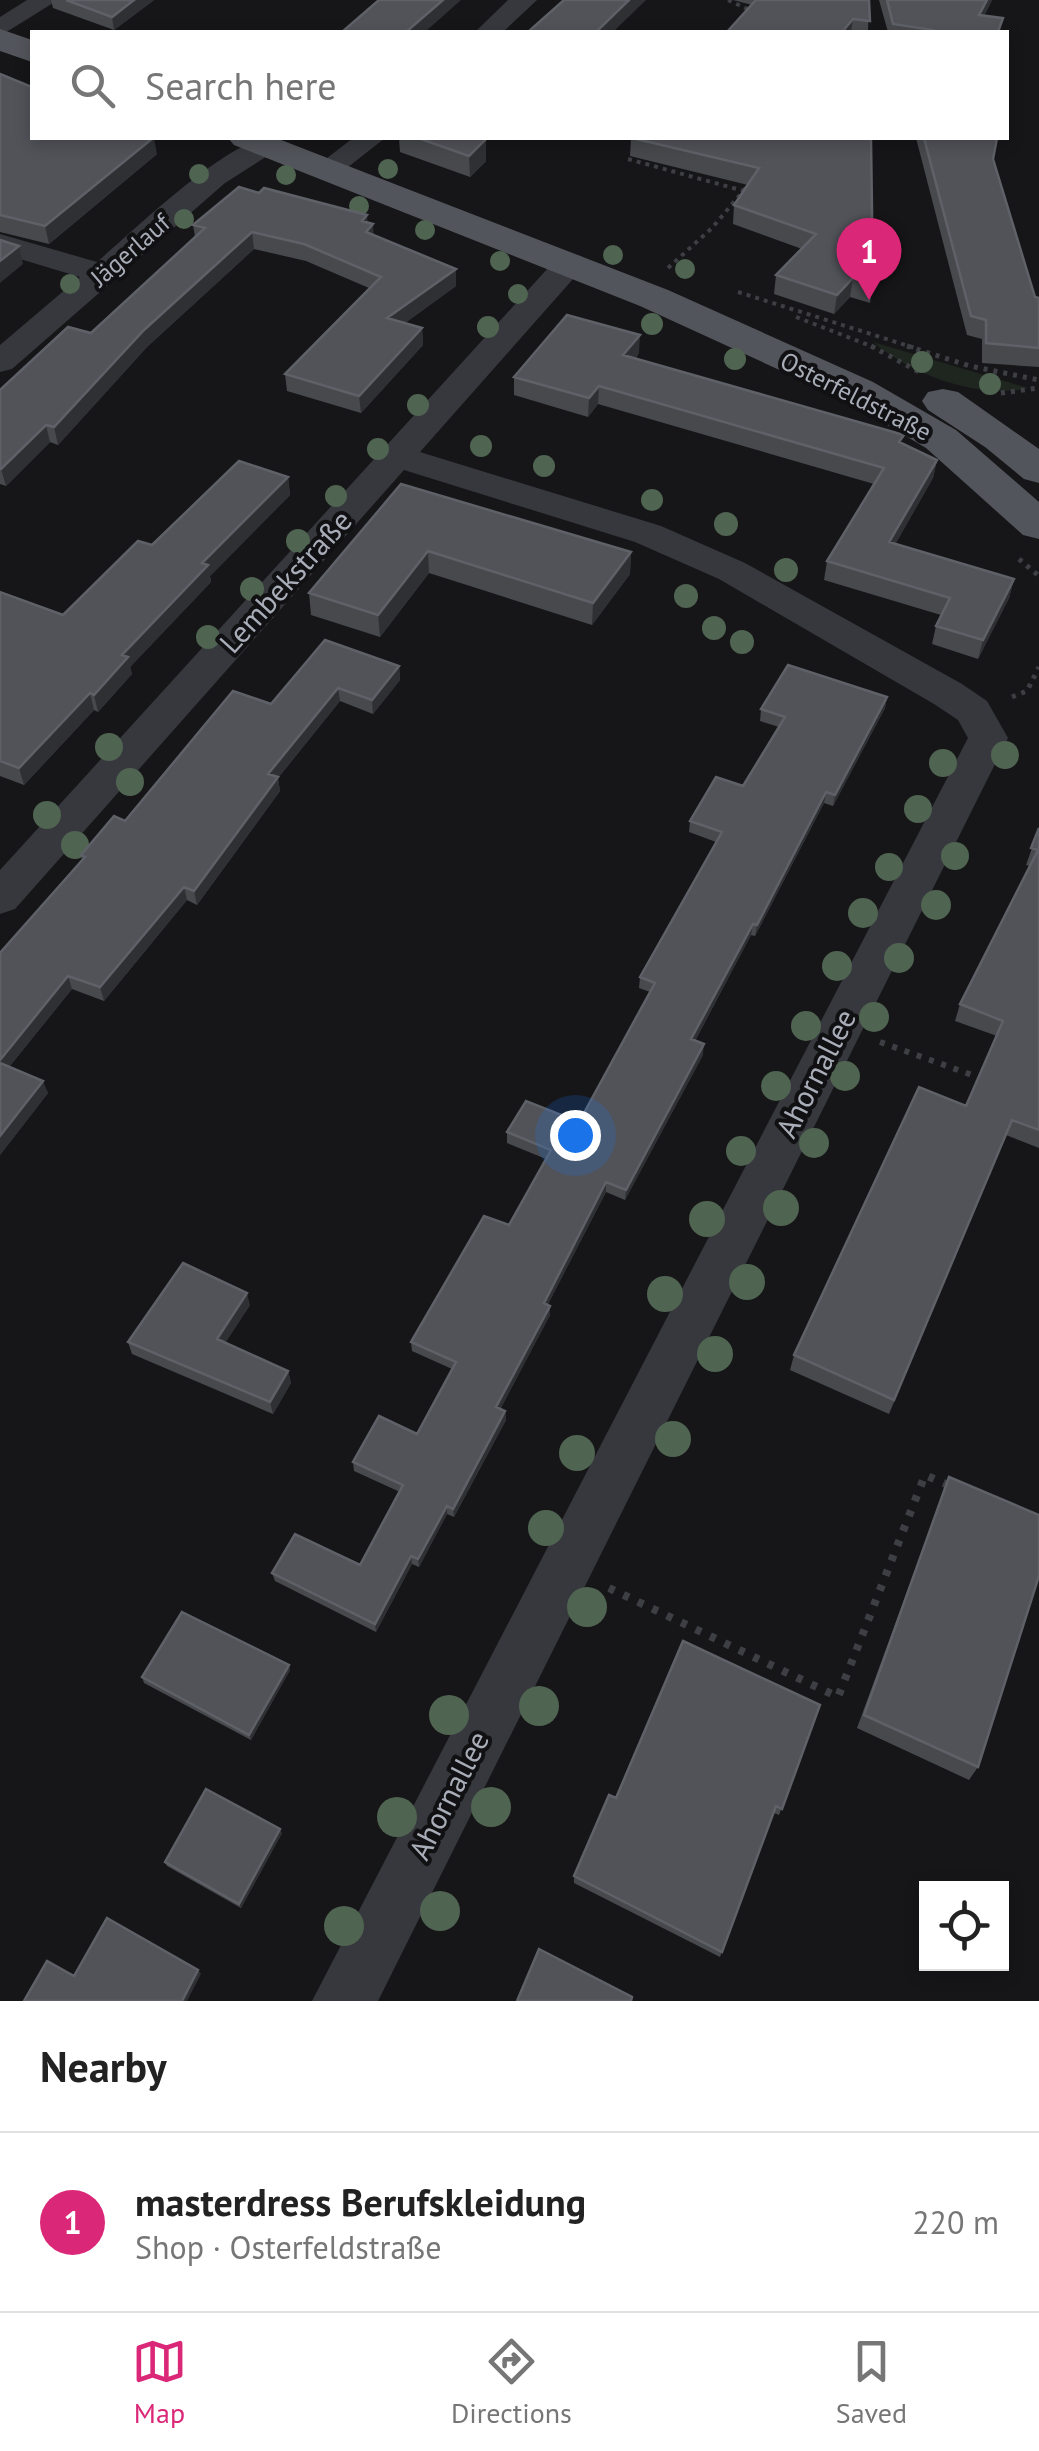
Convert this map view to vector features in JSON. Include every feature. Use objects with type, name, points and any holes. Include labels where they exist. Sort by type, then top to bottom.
[{"type":"main road","points":[[0,39],[30,51]]},
{"type":"main road","name":"Osterfeldstraße","points":[[256,141],[570,263],[662,283],[832,352],[935,397],[1000,438],[1039,470]]},
{"type":"main road","name":"Osterfeldstraße","points":[[662,283],[917,422],[964,457],[1039,524]]},
{"type":"main road","points":[[935,397],[995,412],[1036,398]]},
{"type":"street","points":[[0,28],[46,0]]},
{"type":"street","points":[[490,30],[524,0]]},
{"type":"street","points":[[328,170],[368,140]]},
{"type":"street","name":"Jägerlauf","points":[[0,362],[256,141]]},
{"type":"street","points":[[0,243],[103,274]]},
{"type":"street","name":"Lembekstraße","points":[[0,898],[570,263]]},
{"type":"street","name":"Ahornallee","points":[[344,2001],[988,738],[973,712],[715,563],[648,534],[397,456]]},
{"type":"path","points":[[728,0],[760,16]]},
{"type":"path","points":[[628,159],[744,191]]},
{"type":"path","points":[[662,283],[760,169]]},
{"type":"path","points":[[734,290],[970,366],[1036,398]]},
{"type":"path","points":[[839,1026],[1003,1086]]},
{"type":"path","points":[[563,1565],[838,1698],[925,1475],[958,1489]]},
{"type":"shaded area","points":[[873,342],[1028,388],[988,390],[946,382],[906,364]]},
{"type":"building","points":[[66,0],[134,0],[112,17]]},
{"type":"building","points":[[379,0],[443,0],[408,30],[344,30]]},
{"type":"building","points":[[564,0],[629,0],[598,30],[530,30]]},
{"type":"building","points":[[756,0],[869,0],[870,21],[853,19],[844,30],[729,30]]},
{"type":"building","points":[[887,0],[987,0],[979,15],[1003,18],[999,30],[933,30],[893,24]]},
{"type":"building","points":[[0,74],[30,86],[30,140],[151,140],[45,226],[0,215]]},
{"type":"building","points":[[424,140],[485,140],[469,156]]},
{"type":"building","points":[[640,140],[871,140],[873,284],[853,278],[837,295],[776,275],[816,234],[734,205],[759,168]]},
{"type":"building","points":[[925,140],[997,140],[993,159],[1035,297],[1039,298],[1039,348],[986,343],[986,320],[971,316]]},
{"type":"building","points":[[239,187],[259,193],[264,188],[367,215],[362,221],[373,224],[366,232],[456,269],[387,318],[422,328],[359,396],[285,374],[381,277],[304,244],[252,232],[144,330],[54,427],[46,425],[0,469],[0,390],[68,327],[91,333],[205,228],[193,225]]},
{"type":"building","points":[[0,240],[19,246],[0,261]]},
{"type":"building","points":[[567,315],[640,335],[623,355],[904,435],[899,442],[937,460],[889,542],[1014,579],[983,640],[936,626],[950,598],[827,561],[884,468],[599,386],[589,398],[514,377]]},
{"type":"building","points":[[239,461],[288,477],[202,563],[208,565],[122,655],[128,657],[94,695],[90,693],[19,768],[0,761],[0,592],[63,615],[138,541],[152,545]]},
{"type":"building","points":[[401,484],[631,552],[593,603],[428,551],[378,615],[309,593]]},
{"type":"building","points":[[325,640],[399,666],[372,700],[338,688],[268,774],[278,777],[194,891],[184,887],[100,987],[68,976],[0,1060],[0,953],[85,857],[81,855],[114,816],[125,821],[233,691],[271,704]]},
{"type":"building","points":[[788,665],[887,697],[835,795],[826,792],[757,925],[753,924],[691,1039],[704,1044],[626,1190],[606,1182],[544,1303],[550,1306],[496,1407],[505,1411],[453,1509],[447,1506],[418,1559],[411,1556],[375,1624],[272,1573],[295,1534],[360,1565],[403,1485],[353,1462],[379,1416],[417,1434],[456,1362],[411,1342],[484,1216],[509,1225],[551,1150],[507,1132],[526,1101],[579,1122],[655,983],[640,977],[722,832],[690,821],[716,777],[743,786],[785,717],[761,709]]},
{"type":"building","points":[[1039,828],[1039,1130],[1012,1120],[894,1400],[794,1355],[919,1087],[966,1106],[1003,1021],[960,1004],[1038,850],[1031,848]]},
{"type":"building","points":[[0,1063],[43,1081],[0,1136]]},
{"type":"building","points":[[183,1263],[247,1293],[217,1339],[288,1371],[270,1402],[128,1342]]},
{"type":"building","points":[[949,1477],[1039,1515],[1039,1576],[978,1767],[864,1715]]},
{"type":"building","points":[[182,1612],[289,1665],[249,1735],[142,1677]]},
{"type":"building","points":[[683,1641],[820,1705],[782,1809],[776,1806],[722,1952],[574,1876],[609,1795],[616,1798]]},
{"type":"building","points":[[206,1789],[280,1829],[239,1904],[165,1862]]},
{"type":"building","points":[[107,1918],[198,1970],[182,2001],[24,2001],[47,1961],[74,1976]]},
{"type":"building","points":[[539,1949],[632,1997],[631,2001],[517,2001]]},
{"type":"place","name":"masterdress Berufskleidung","points":[[869,300]]}]
